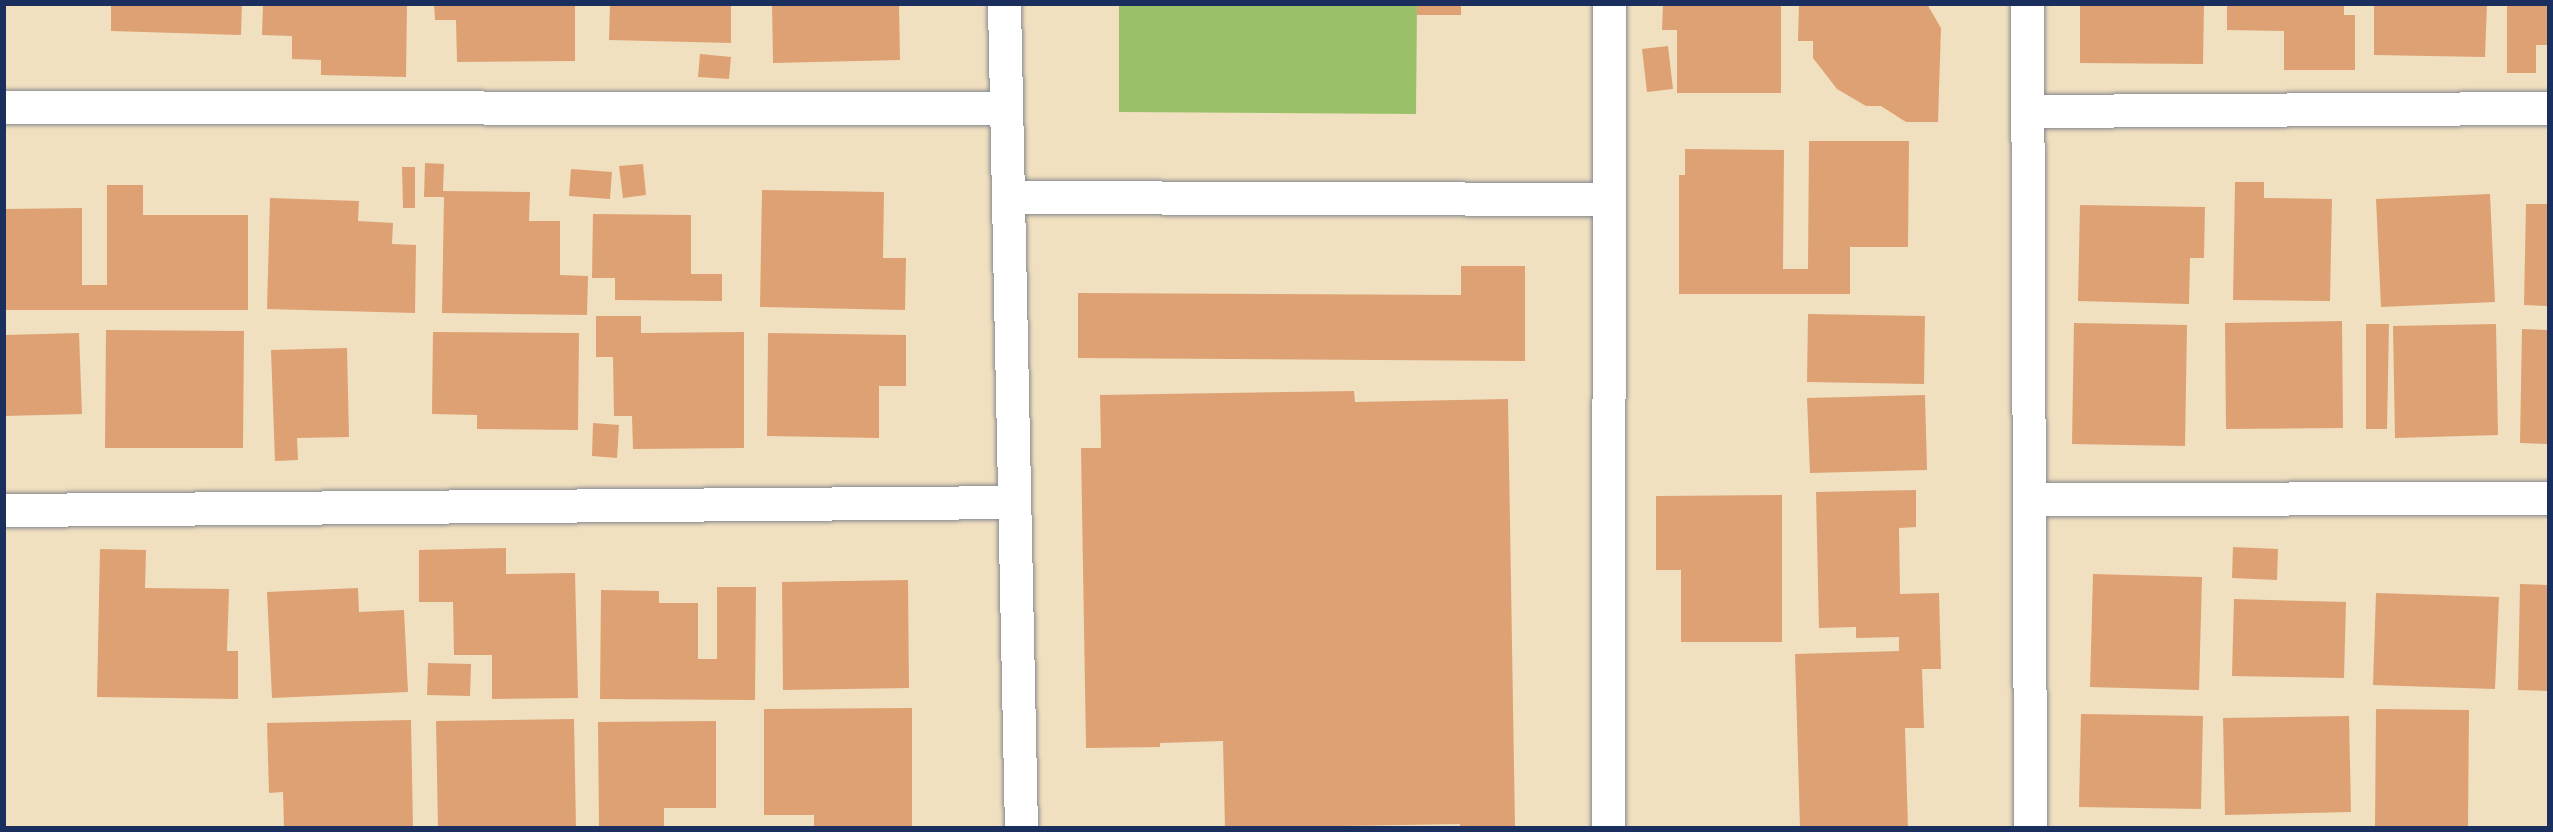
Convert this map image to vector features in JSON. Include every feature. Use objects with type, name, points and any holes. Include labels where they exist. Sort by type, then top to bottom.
[{"type":"street","points":[[1004,4],[1021,828]]},
{"type":"street","points":[[1608,828],[1609,4]]},
{"type":"street","points":[[2027,4],[2030,828]]},
{"type":"street","points":[[4,107],[1006,108]]},
{"type":"street","points":[[2028,111],[2548,108]]},
{"type":"street","points":[[1008,196],[1609,200]]},
{"type":"street","points":[[2029,499],[2548,498]]},
{"type":"street","points":[[4,510],[1014,502]]},
{"type":"green space","points":[[1119,5],[1417,5],[1416,114],[1119,112]]},
{"type":"building","points":[[111,4],[242,4],[241,35],[111,31]]},
{"type":"building","points":[[263,4],[407,4],[406,77],[321,75],[321,60],[292,59],[292,36],[262,35]]},
{"type":"building","points":[[434,4],[575,4],[575,61],[457,62],[456,20],[435,20]]},
{"type":"building","points":[[610,4],[731,4],[731,43],[609,40]]},
{"type":"building","points":[[772,4],[899,4],[900,60],[773,63]]},
{"type":"building","points":[[1663,4],[1781,4],[1781,93],[1677,93],[1677,30],[1662,30]]},
{"type":"building","points":[[1799,4],[1927,4],[1941,28],[1938,122],[1906,122],[1881,106],[1866,106],[1837,89],[1813,58],[1813,41],[1798,41]]},
{"type":"building","points":[[2080,4],[2204,4],[2203,64],[2080,63]]},
{"type":"building","points":[[2227,4],[2344,4],[2344,15],[2355,15],[2355,70],[2284,70],[2284,31],[2227,30]]},
{"type":"building","points":[[2374,4],[2487,4],[2485,57],[2374,55]]},
{"type":"building","points":[[2507,4],[2548,4],[2548,45],[2536,45],[2536,73],[2507,73]]},
{"type":"building","points":[[1417,5],[1461,5],[1461,15],[1417,15]]},
{"type":"building","points":[[1668,46],[1673,89],[1647,92],[1642,49]]},
{"type":"building","points":[[700,54],[731,57],[729,79],[698,77]]},
{"type":"building","points":[[1809,141],[1909,141],[1908,247],[1850,247],[1850,294],[1679,294],[1679,175],[1685,175],[1685,149],[1784,150],[1783,269],[1808,269]]},
{"type":"building","points":[[425,163],[444,164],[443,191],[530,192],[529,221],[560,221],[560,275],[588,276],[587,315],[442,313],[444,197],[424,197]]},
{"type":"building","points":[[643,164],[646,195],[623,198],[619,166]]},
{"type":"building","points":[[402,167],[415,167],[415,208],[403,208]]},
{"type":"building","points":[[571,169],[612,172],[610,199],[569,196]]},
{"type":"building","points":[[2235,182],[2264,182],[2264,198],[2332,199],[2330,301],[2233,300]]},
{"type":"building","points":[[107,185],[143,185],[143,215],[248,215],[248,310],[4,310],[4,209],[82,208],[82,285],[107,285]]},
{"type":"building","points":[[762,190],[884,192],[883,258],[906,258],[905,310],[760,307]]},
{"type":"building","points":[[2490,194],[2495,302],[2381,307],[2376,199]]},
{"type":"building","points":[[270,198],[359,201],[358,221],[393,223],[392,244],[416,245],[415,313],[267,309]]},
{"type":"building","points":[[2526,204],[2548,204],[2548,306],[2524,305]]},
{"type":"building","points":[[2080,205],[2205,207],[2204,258],[2190,258],[2189,304],[2078,301]]},
{"type":"building","points":[[593,214],[691,215],[691,274],[722,274],[722,301],[615,300],[615,278],[592,278]]},
{"type":"building","points":[[1461,266],[1525,266],[1525,361],[1078,358],[1078,293],[1461,295]]},
{"type":"building","points":[[1808,314],[1925,316],[1924,384],[1807,382]]},
{"type":"building","points":[[596,316],[641,316],[641,333],[744,332],[744,448],[633,449],[632,416],[614,416],[613,357],[596,357]]},
{"type":"building","points":[[2342,321],[2343,428],[2226,429],[2225,323]]},
{"type":"building","points":[[2074,323],[2187,325],[2185,446],[2072,444]]},
{"type":"building","points":[[2366,324],[2389,324],[2387,429],[2366,429]]},
{"type":"building","points":[[2496,324],[2498,435],[2395,438],[2393,326]]},
{"type":"building","points":[[2522,329],[2548,330],[2548,444],[2520,443]]},
{"type":"building","points":[[106,330],[244,331],[243,448],[105,448]]},
{"type":"building","points":[[433,332],[579,333],[578,430],[477,429],[477,415],[432,414]]},
{"type":"building","points":[[79,333],[82,414],[4,416],[4,335]]},
{"type":"building","points":[[768,333],[906,335],[906,386],[879,386],[879,438],[767,436]]},
{"type":"building","points":[[347,348],[349,437],[297,438],[298,460],[275,461],[271,350]]},
{"type":"building","points":[[1354,391],[1355,402],[1508,399],[1515,828],[1460,828],[1460,824],[1225,828],[1223,741],[1160,743],[1160,747],[1086,748],[1081,448],[1101,448],[1100,395]]},
{"type":"building","points":[[1925,395],[1927,470],[1810,473],[1807,398]]},
{"type":"building","points":[[593,423],[619,425],[617,458],[592,456]]},
{"type":"building","points":[[1916,490],[1916,527],[1899,528],[1900,594],[1939,593],[1941,669],[1922,669],[1924,728],[1905,728],[1908,828],[1800,828],[1795,654],[1899,651],[1899,637],[1856,638],[1856,627],[1819,628],[1816,492]]},
{"type":"building","points":[[1782,495],[1782,642],[1681,642],[1681,570],[1656,570],[1656,496]]},
{"type":"building","points":[[2233,547],[2278,549],[2277,580],[2232,578]]},
{"type":"building","points":[[506,548],[506,574],[575,573],[578,698],[492,699],[492,655],[454,655],[453,602],[419,602],[419,550]]},
{"type":"building","points":[[100,549],[146,550],[145,588],[229,589],[227,651],[238,651],[238,699],[97,697]]},
{"type":"building","points":[[2093,574],[2202,577],[2199,690],[2090,687]]},
{"type":"building","points":[[908,580],[909,688],[783,690],[782,582]]},
{"type":"building","points":[[2520,584],[2548,585],[2548,691],[2518,690]]},
{"type":"building","points":[[717,587],[756,587],[755,700],[600,699],[601,590],[659,591],[659,603],[698,603],[698,659],[717,659]]},
{"type":"building","points":[[358,588],[359,612],[404,610],[408,692],[272,698],[267,592]]},
{"type":"building","points":[[2376,593],[2499,597],[2495,689],[2373,685]]},
{"type":"building","points":[[2234,599],[2346,602],[2344,678],[2232,676]]},
{"type":"building","points":[[428,663],[471,664],[470,696],[427,695]]},
{"type":"building","points":[[912,708],[912,828],[814,828],[814,815],[764,815],[764,709]]},
{"type":"building","points":[[2376,709],[2469,710],[2468,828],[2375,828]]},
{"type":"building","points":[[2081,714],[2203,716],[2201,809],[2079,807]]},
{"type":"building","points":[[2349,716],[2351,812],[2225,815],[2223,718]]},
{"type":"building","points":[[574,719],[576,828],[438,828],[436,721]]},
{"type":"building","points":[[411,720],[413,828],[284,828],[283,792],[269,793],[267,723]]},
{"type":"building","points":[[716,721],[716,808],[664,808],[664,828],[599,828],[598,722]]}]
